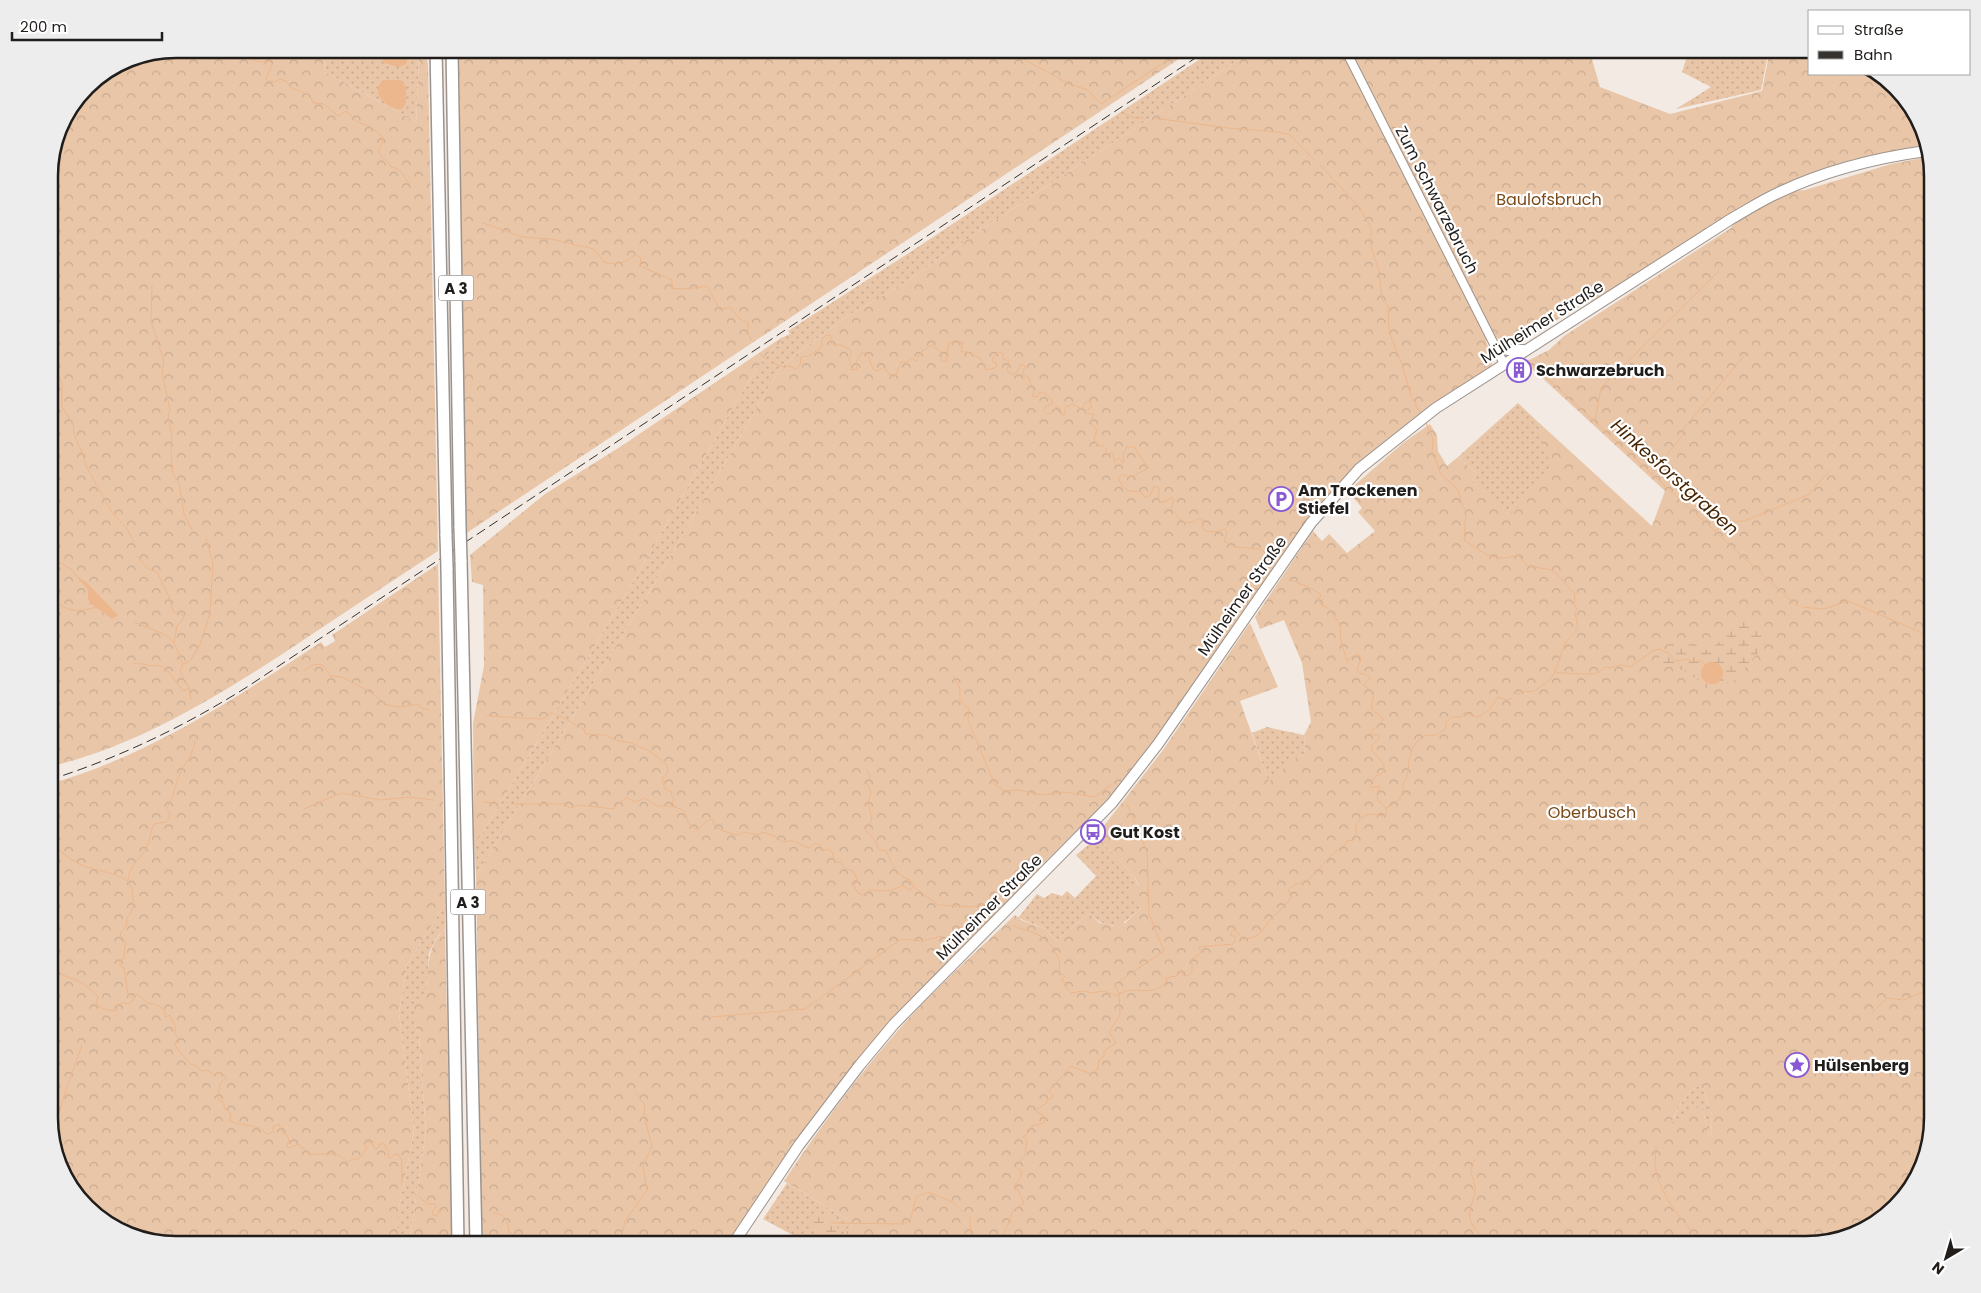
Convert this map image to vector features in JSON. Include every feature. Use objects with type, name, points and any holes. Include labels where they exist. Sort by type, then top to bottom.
[{"type":"highway","points":[[433,58],[437,77]]},
{"type":"highway","name":"A 3","points":[[436,58],[458,1236]]},
{"type":"highway","name":"A 3","points":[[452,58],[460,528],[476,1236]]},
{"type":"main road","name":"Mülheimer Straße","points":[[738,1236],[799,1145],[859,1066],[894,1024],[1112,803],[1158,744],[1311,523],[1359,469],[1383,448],[1436,408],[1731,219],[1778,193],[1822,175],[1855,164],[1921,151]]},
{"type":"main road","points":[[1495,346],[1508,350],[1524,350]]},
{"type":"street","name":"Zum Schwarzebruch","points":[[1350,58],[1504,364]]},
{"type":"green space","points":[[175,58],[324,58],[325,72],[416,122],[419,58],[427,58],[438,551],[212,698],[149,731],[83,757],[58,764],[58,168],[66,130],[77,110],[92,92],[116,73],[130,66],[152,60]]},
{"type":"green space","points":[[324,58],[419,58],[416,122],[325,72]]},
{"type":"green space","points":[[459,58],[1180,58],[465,534]]},
{"type":"green space","points":[[1202,58],[1241,58],[984,228],[900,286],[849,315],[795,355],[779,370],[664,567],[476,876],[474,839],[480,837],[646,560],[737,400],[767,354],[781,342],[781,338],[790,334],[788,331],[915,249]]},
{"type":"green space","name":"Baulofsbruch","points":[[1241,58],[1592,58],[1600,87],[1670,114],[1762,91],[1768,58],[1808,58],[1808,75],[1867,75],[1871,77],[1904,110],[1917,137],[1920,148],[1854,159],[1781,186],[1606,296],[1584,304],[1515,344],[1506,344],[1494,336],[1486,341],[1493,361],[1491,367],[1429,409],[1356,467],[1111,800],[1084,828],[1077,830],[1042,865],[1037,874],[892,1022],[735,1236],[482,1236],[476,876],[664,567],[779,370],[795,355],[849,315],[900,286],[984,228]]},
{"type":"green space","points":[[1686,58],[1767,58],[1761,90],[1676,109],[1711,87],[1682,72]]},
{"type":"green space","name":"Oberbusch","points":[[1922,158],[1924,175],[1924,1118],[1921,1141],[1911,1170],[1904,1183],[1883,1206],[1871,1216],[1844,1229],[1806,1236],[842,1236],[853,1223],[784,1181],[840,1101],[885,1045],[957,969],[1015,915],[1021,920],[1046,929],[1056,941],[1089,914],[1100,923],[1113,926],[1120,921],[1125,923],[1141,908],[1127,894],[1139,885],[1133,875],[1098,837],[1103,827],[1163,750],[1250,623],[1278,687],[1240,701],[1269,782],[1295,758],[1305,755],[1304,735],[1311,722],[1302,663],[1284,620],[1260,629],[1255,617],[1313,531],[1322,541],[1329,534],[1347,553],[1375,531],[1358,512],[1362,508],[1348,491],[1403,443],[1430,424],[1437,435],[1438,451],[1447,466],[1458,457],[1476,473],[1472,482],[1511,514],[1551,468],[1537,421],[1652,526],[1665,491],[1525,362],[1549,350],[1564,336],[1731,228],[1735,221],[1778,197],[1793,191],[1805,190],[1891,164]],"holes":[[[1698,1086],[1703,1089],[1712,1115],[1711,1138],[1702,1106],[1687,1111],[1672,1124],[1678,1109],[1686,1097]]]},
{"type":"green space","points":[[781,338],[781,342],[767,354],[737,400],[646,560],[480,837],[474,839],[473,723],[484,666],[483,585],[472,582],[470,555],[545,494],[623,445]]},
{"type":"green space","points":[[1518,403],[1537,421],[1552,468],[1511,515],[1472,482],[1476,473],[1458,457]]},
{"type":"green space","points":[[438,564],[445,904],[407,965],[399,1013],[414,1131],[398,1213],[398,1236],[175,1236],[137,1229],[110,1216],[92,1201],[73,1177],[66,1163],[60,1141],[58,1125],[58,781],[122,758],[191,724],[321,642],[325,647],[335,641],[332,635]]},
{"type":"green space","points":[[1744,620],[1769,639],[1735,680],[1705,688],[1687,672],[1676,668],[1653,665],[1675,637],[1709,651]]},
{"type":"green space","points":[[1267,727],[1304,735],[1305,755],[1295,758],[1269,783],[1252,733]]},
{"type":"green space","points":[[1098,837],[1133,875],[1139,886],[1141,908],[1128,920],[1116,925],[1104,924],[1089,914],[1056,941],[1046,929],[1018,918],[1037,894],[1044,898],[1052,893],[1062,896],[1067,891],[1075,898],[1096,876],[1076,855]]},
{"type":"green space","points":[[445,904],[445,929],[437,937],[429,953],[427,991],[415,1025],[419,1036],[426,1132],[410,1236],[398,1236],[398,1213],[414,1131],[399,1013],[407,965]]},
{"type":"green space","points":[[445,929],[452,1236],[410,1236],[426,1132],[419,1036],[415,1025],[414,1003],[427,991],[431,950]]},
{"type":"green space","points":[[1698,1086],[1703,1089],[1712,1115],[1711,1139],[1702,1106],[1672,1125],[1682,1102]]},
{"type":"green space","points":[[787,1183],[853,1223],[842,1236],[794,1236],[763,1219]]},
{"type":"green space","points":[[831,1215],[839,1231],[836,1236],[821,1235],[811,1224],[813,1217]]},
{"type":"shaded area","points":[[382,58],[408,58],[406,64],[399,67],[384,63]]},
{"type":"shaded area","points":[[383,80],[401,80],[406,87],[406,103],[402,109],[391,107],[382,100],[378,90]]},
{"type":"shaded area","points":[[78,577],[86,582],[118,615],[112,619],[90,603],[88,590]]},
{"type":"shaded area","points":[[1712,662],[1720,665],[1723,673],[1720,681],[1712,684],[1704,681],[1701,673],[1704,665]]},
{"type":"waterway","points":[[251,58],[265,63],[269,61],[272,64],[266,78],[268,81],[274,82],[280,79],[286,81],[291,88],[310,95],[313,103],[324,104],[338,116],[346,111],[358,122],[369,126],[382,136],[383,141],[378,151],[379,153],[391,167],[400,171],[409,183]]},
{"type":"waterway","points":[[1022,58],[1069,84],[1088,90],[1101,104],[1170,58]]},
{"type":"waterway","points":[[1123,113],[1135,118],[1143,118]]},
{"type":"waterway","points":[[1154,118],[1290,135],[1313,159]]},
{"type":"waterway","points":[[1320,165],[1359,207],[1371,228],[1371,247],[1379,270],[1382,299],[1388,306],[1389,332],[1402,364],[1410,393],[1420,413]]},
{"type":"waterway","points":[[483,223],[522,237],[551,239],[594,249],[604,262],[615,264],[629,260],[635,254],[641,258],[640,266],[672,280],[672,288],[685,289],[707,286],[720,310],[730,307],[739,318],[748,323],[748,333],[751,340]]},
{"type":"waterway","points":[[1595,421],[1601,388],[1719,271]]},
{"type":"waterway","points":[[152,285],[151,322],[164,361],[162,373],[170,410],[168,415],[172,437],[173,474],[179,483],[184,514],[192,530]]},
{"type":"waterway","points":[[773,363],[796,369],[800,365],[801,357],[809,356],[822,347],[822,340],[826,335],[831,336],[831,343],[841,345],[852,351],[849,358],[852,370],[857,369],[856,362],[861,353],[867,353],[873,369],[877,371],[884,367],[891,377],[896,375],[901,362],[907,362],[912,358],[916,361],[921,352],[931,345],[941,352],[942,361],[946,362],[949,343],[963,342],[961,352],[967,352],[980,358],[986,370],[995,368],[997,364],[992,361],[993,357],[999,352],[1003,354],[1003,359],[1009,361],[1007,370],[1012,375],[1017,372],[1021,364],[1025,366],[1022,376],[1028,376],[1034,392],[1032,396],[1037,397],[1039,393],[1043,392],[1051,399],[1053,403],[1045,407],[1044,411],[1047,414],[1052,413],[1056,407],[1064,415],[1066,407],[1073,404],[1081,409],[1086,402],[1090,402],[1092,406],[1085,412],[1086,414],[1094,414],[1091,423],[1097,430],[1094,439],[1096,444],[1103,446],[1106,449],[1106,454],[1113,453],[1114,461],[1119,458],[1122,462],[1124,462],[1123,454],[1127,447],[1134,447],[1147,466],[1145,470],[1129,478],[1123,474],[1118,478],[1126,489],[1140,491],[1145,497],[1149,497],[1154,486],[1159,488],[1159,502],[1165,502],[1172,497],[1174,500],[1171,509],[1184,523],[1194,522],[1198,518],[1204,521],[1202,527],[1205,531],[1215,532],[1225,529],[1227,532],[1224,541],[1236,547],[1260,549],[1273,559]]},
{"type":"waterway","points":[[1652,473],[1683,435],[1684,428],[1747,352]]},
{"type":"waterway","points":[[760,354],[766,359]]},
{"type":"waterway","name":"Hinkesforstgraben","points":[[1535,367],[1798,606]]},
{"type":"waterway","points":[[58,374],[62,384],[62,407],[73,424],[74,434],[86,466],[113,514],[126,527],[134,542]]},
{"type":"waterway","points":[[1425,421],[1433,439],[1432,454],[1440,473],[1458,490],[1462,505],[1466,510],[1464,540],[1489,555],[1502,558],[1518,555],[1528,566],[1553,570],[1575,594],[1574,603],[1577,610],[1575,612],[1578,628],[1565,643],[1552,677],[1534,691],[1522,691],[1519,694],[1513,693]]},
{"type":"waterway","points":[[1715,531],[1726,522],[1744,521],[1808,495],[1830,470]]},
{"type":"waterway","points":[[183,664],[190,661],[200,645],[210,613],[213,563],[206,539]]},
{"type":"waterway","points":[[137,556],[148,569],[157,572],[170,599],[173,611],[183,615],[184,618],[177,626],[174,642]]},
{"type":"waterway","points":[[58,562],[71,569],[81,582]]},
{"type":"waterway","points":[[1003,1236],[1013,1211],[1024,1203],[1017,1188],[1014,1186],[1020,1178],[1022,1171],[1015,1167],[1025,1156],[1027,1140],[1023,1137],[1032,1126],[1044,1123],[1045,1117],[1037,1112],[1037,1109],[1047,1103],[1047,1099],[1051,1099],[1053,1095],[1049,1091],[1071,1066],[1091,1074],[1098,1069],[1099,1060],[1104,1056],[1104,1051],[1116,1043],[1109,1032],[1120,1015],[1119,994],[1132,990],[1156,989],[1167,981],[1166,978],[1176,976],[1181,971],[1183,975],[1188,976],[1192,972],[1192,959],[1201,953],[1199,947],[1233,944],[1236,937],[1230,935],[1233,930],[1243,939],[1249,939],[1258,935],[1292,897],[1288,890],[1291,887],[1295,884],[1306,882],[1347,841],[1354,840],[1356,825],[1359,820],[1369,814],[1386,815],[1386,808],[1377,799],[1379,786],[1372,788],[1370,785],[1376,776],[1384,772],[1384,765],[1372,750],[1372,745],[1379,739],[1379,735],[1371,735],[1370,733],[1383,720],[1382,717],[1372,710],[1374,693],[1363,685],[1371,678],[1357,670],[1361,659],[1359,655],[1353,656],[1347,661],[1341,641],[1340,624],[1330,610],[1321,605],[1319,599],[1321,595],[1290,579]]},
{"type":"waterway","name":"Hinkesforstgraben","points":[[1802,607],[1824,609],[1848,601],[1920,632],[1924,636]]},
{"type":"waterway","points":[[58,604],[76,610],[98,607]]},
{"type":"waterway","points":[[134,622],[166,635],[174,642],[183,664],[180,672],[189,688],[191,699]]},
{"type":"waterway","points":[[1555,672],[1591,674],[1599,672],[1605,667],[1610,668],[1622,665],[1630,667],[1659,649],[1668,653],[1675,661],[1689,659],[1691,661],[1702,661],[1705,665]]},
{"type":"waterway","points":[[133,664],[159,665],[167,670],[183,691],[189,688]]},
{"type":"waterway","points":[[304,671],[314,664],[323,665],[330,676],[342,677],[372,693],[385,704],[398,707],[419,704],[423,709],[429,709]]},
{"type":"waterway","points":[[954,677],[960,689],[960,701],[969,709],[968,720],[995,785],[1005,791],[1018,790],[1042,795],[1064,792],[1094,797],[1111,785]]},
{"type":"waterway","points":[[1386,808],[1401,796],[1403,783],[1408,774],[1412,750],[1421,738],[1436,735],[1446,729],[1446,723],[1452,717],[1461,717],[1465,712],[1476,717],[1484,714],[1498,697],[1507,700],[1512,698]]},
{"type":"waterway","points":[[487,716],[543,719],[551,713],[555,714]]},
{"type":"waterway","points":[[558,715],[584,729],[585,734],[605,735],[650,751],[667,765],[668,771],[662,780],[665,789],[672,792],[671,795],[674,798],[672,803],[676,807]]},
{"type":"waterway","points":[[128,879],[131,869],[146,849],[154,824],[166,822],[169,819],[167,808],[180,774],[193,750],[195,740]]},
{"type":"waterway","points":[[867,770],[870,777],[867,783],[871,792],[868,802],[872,820],[865,829],[877,843],[878,849],[886,851],[898,872],[910,880],[913,886]]},
{"type":"waterway","points":[[304,809],[341,793],[380,800],[410,797],[433,800]]},
{"type":"waterway","points":[[514,804],[564,804],[570,808],[579,805],[613,809],[627,798],[636,802],[645,798],[657,806],[670,806],[681,809],[686,814],[688,823],[697,830],[712,819],[715,826],[723,831],[737,835],[744,832],[757,835],[763,832],[783,842],[795,841],[809,848],[813,844],[820,844],[823,851],[828,849],[832,852],[835,862],[841,862],[844,868],[853,871],[857,879],[854,885],[857,892],[862,895],[872,890],[888,891],[903,886],[908,890],[914,887],[938,905],[970,907],[989,904],[993,908]]},
{"type":"waterway","points":[[484,802],[498,804]]},
{"type":"waterway","points":[[1119,994],[1115,984],[1164,951],[1149,914],[1147,852],[1127,804]]},
{"type":"waterway","points":[[58,850],[89,868],[118,876],[131,886],[132,909],[127,918],[125,928],[120,935],[125,945],[124,958],[120,960],[120,966],[124,968],[128,994],[130,995]]},
{"type":"waterway","points":[[954,933],[988,905]]},
{"type":"waterway","points":[[1013,925],[1035,933],[1049,944],[1059,960],[1059,972],[1065,976],[1062,980],[1071,993],[1103,991],[1118,996]]},
{"type":"waterway","points":[[711,1017],[805,1009],[901,939],[922,941],[942,936]]},
{"type":"waterway","points":[[58,972],[81,982],[98,996],[96,1004],[103,1009],[117,1010],[117,1005],[122,1003],[129,1004],[134,1000],[132,997]]},
{"type":"waterway","points":[[1872,1013],[1887,998],[1904,1000],[1924,991]]},
{"type":"waterway","points":[[132,996],[137,994],[148,1003],[155,1004],[165,1010],[165,1017],[170,1015],[175,1024],[175,1033],[178,1038],[175,1045],[190,1064],[195,1065],[201,1071],[208,1070],[214,1075],[220,1072],[226,1077],[220,1084],[218,1099],[224,1103],[224,1108],[231,1114],[230,1121],[259,1128],[267,1134],[273,1132],[273,1127],[279,1124],[282,1132],[287,1135],[289,1140],[287,1146],[289,1148],[298,1144],[310,1154],[335,1154],[347,1162],[362,1156],[367,1148],[363,1143],[372,1142],[374,1148],[377,1149],[380,1144],[384,1144],[389,1153],[388,1157],[390,1158],[398,1154],[402,1161],[402,1185]]},
{"type":"waterway","points":[[58,1118],[82,1045]]},
{"type":"waterway","points":[[622,1236],[625,1221],[647,1190],[643,1166],[652,1146],[644,1116],[645,1105],[636,1093]]},
{"type":"waterway","points":[[1656,1147],[1655,1167],[1663,1191],[1668,1201],[1696,1236]]},
{"type":"waterway","points":[[1475,1160],[1471,1168],[1475,1189],[1470,1219],[1481,1236]]},
{"type":"waterway","points":[[831,1223],[905,1224],[911,1218],[916,1197],[928,1192],[953,1202],[963,1212]]},
{"type":"waterway","points":[[415,1194],[428,1204],[435,1204],[436,1207],[432,1212],[433,1215],[437,1216],[439,1210],[444,1210]]},
{"type":"waterway","points":[[493,1213],[503,1216],[507,1221],[509,1232],[515,1236]]},
{"type":"waterway","points":[[970,1216],[971,1236]]},
{"type":"railway","points":[[58,777],[101,762],[151,740],[200,715],[247,687],[1195,58]]},
{"type":"place","name":"Schwarzebruch","points":[[1519,370]]},
{"type":"place","name":"Am Trockenen Stiefel","points":[[1281,499]]},
{"type":"place","name":"Gut Kost","points":[[1093,832]]},
{"type":"place","name":"Hülsenberg","points":[[1797,1065]]}]
